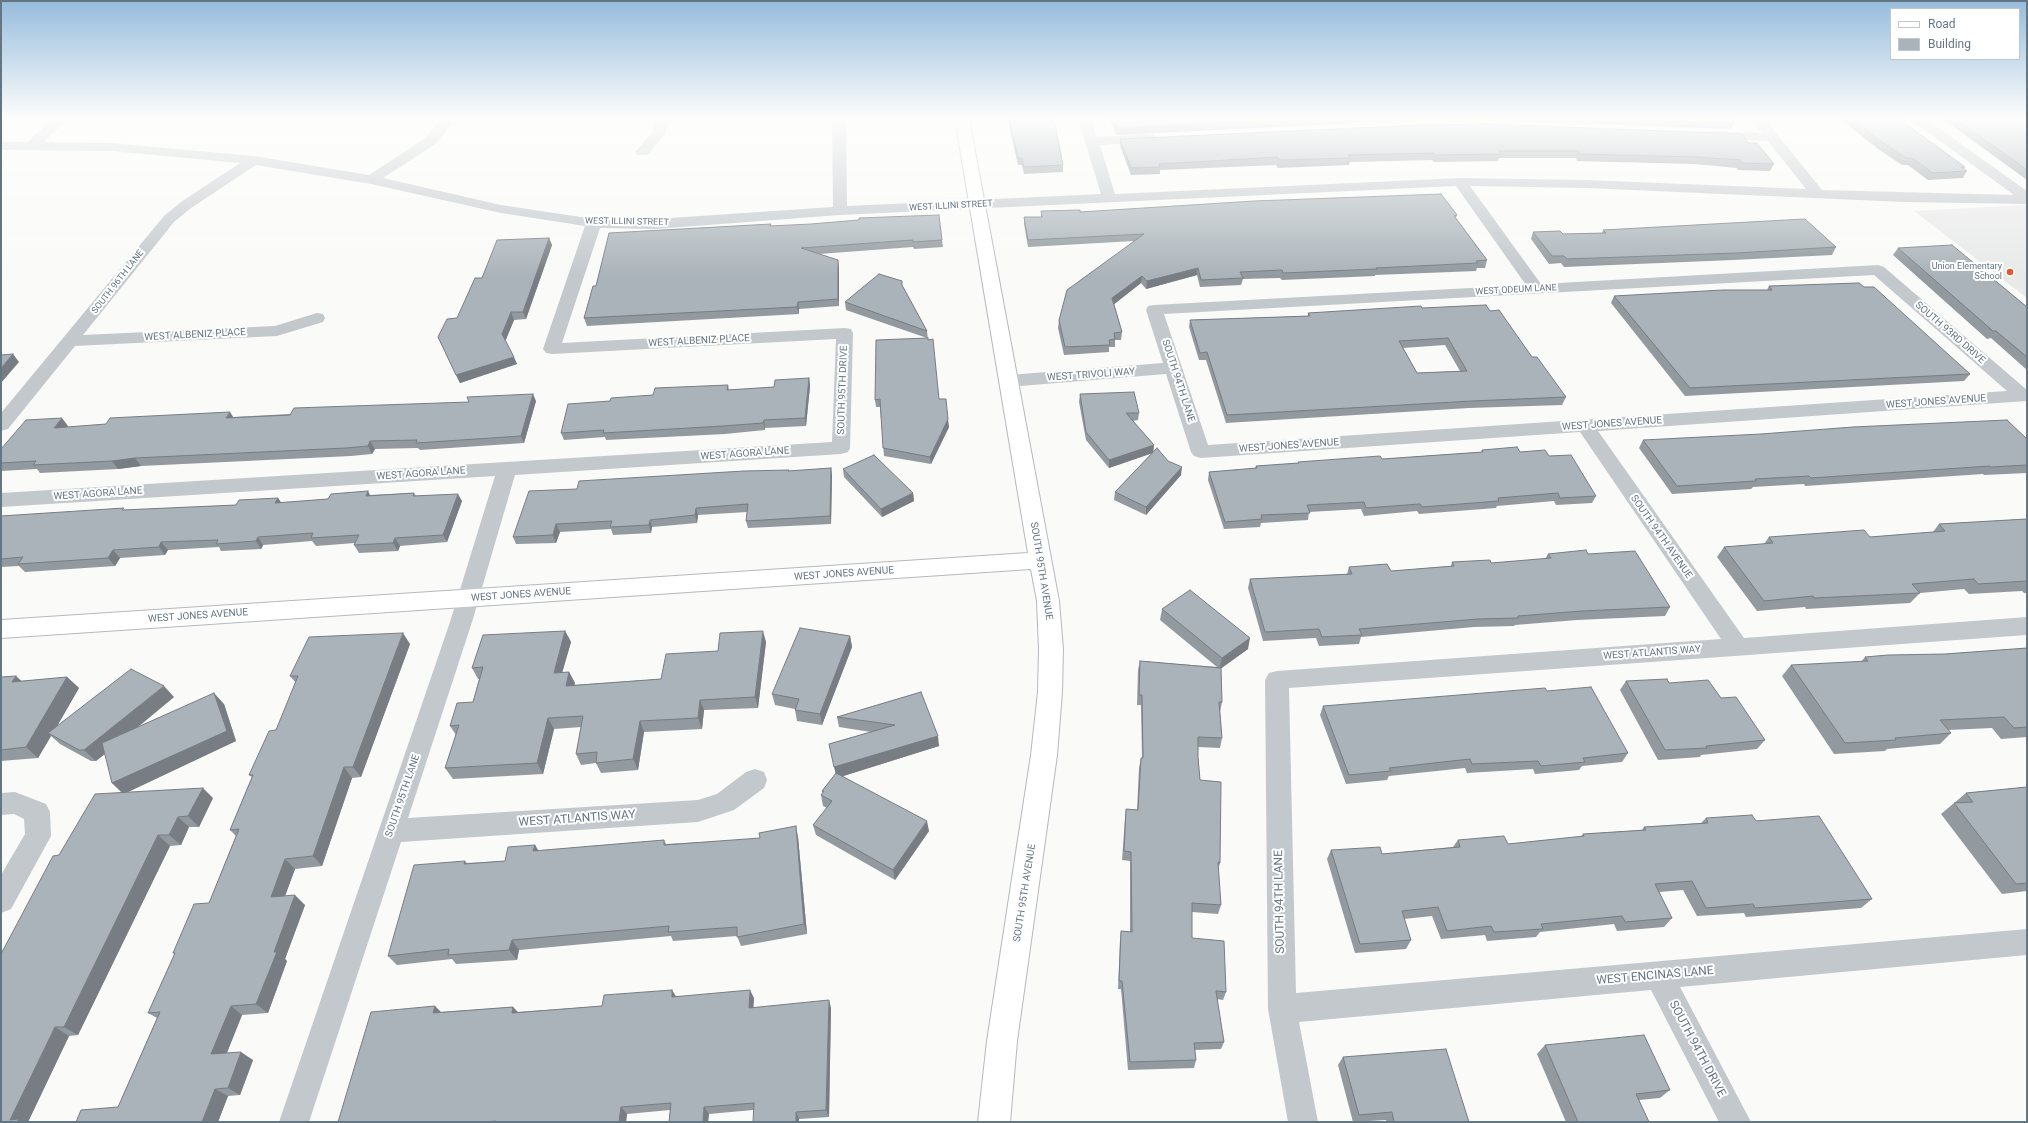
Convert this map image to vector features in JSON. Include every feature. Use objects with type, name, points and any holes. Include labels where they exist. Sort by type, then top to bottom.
[{"type":"street","name":"SOUTH 96TH LANE","points":[[1,425],[169,219],[186,205],[237,171]]},
{"type":"street","name":"WEST ILLINI STREET","points":[[321,171],[371,180],[501,209],[594,223],[655,224],[840,211],[1460,182],[1587,184],[1904,198],[2027,199]]},
{"type":"street","points":[[371,180],[384,171]]},
{"type":"street","points":[[840,171],[840,211]]},
{"type":"street","name":"SOUTH 95TH AVENUE","points":[[972,171],[1041,560],[1048,608],[1051,649],[1050,692],[1044,755],[1032,848],[1002,1041],[994,1122]]},
{"type":"street","points":[[1101,171],[1109,198]]},
{"type":"street","points":[[1800,171],[1818,195]]},
{"type":"street","points":[[1989,171],[2027,199]]},
{"type":"street","points":[[1460,182],[1537,289]]},
{"type":"street","name":"WEST ALBENIZ PLACE","points":[[594,223],[552,349],[845,333]]},
{"type":"street","name":"WEST ODEUM LANE","points":[[1154,310],[1878,270]]},
{"type":"street","name":"SOUTH 93RD DRIVE","points":[[1878,270],[2024,396]]},
{"type":"street","name":"SOUTH 94TH LANE","points":[[1154,310],[1201,452]]},
{"type":"street","name":"WEST ALBENIZ PLACE","points":[[71,341],[277,331],[317,318]]},
{"type":"street","name":"SOUTH 95TH DRIVE","points":[[841,448],[845,333]]},
{"type":"street","name":"WEST TRIVOLI WAY","points":[[1008,381],[1174,368]]},
{"type":"street","name":"WEST JONES AVENUE","points":[[1201,452],[2024,396]]},
{"type":"street","name":"SOUTH 94TH AVENUE","points":[[1585,426],[1738,647]]},
{"type":"street","name":"WEST AGORA LANE","points":[[1,500],[841,448]]},
{"type":"street","name":"SOUTH 95TH LANE","points":[[294,1122],[468,598],[507,469]]},
{"type":"street","name":"WEST JONES AVENUE","points":[[1,629],[1041,560]]},
{"type":"street","name":"WEST ATLANTIS WAY","points":[[1277,680],[2027,626]]},
{"type":"street","name":"SOUTH 94TH LANE","points":[[1277,680],[1282,1009],[1303,1122]]},
{"type":"street","name":"WEST ATLANTIS WAY","points":[[391,831],[698,811],[725,802],[755,780]]},
{"type":"street","points":[[1,804],[16,802],[37,812],[38,836],[1,900]]},
{"type":"street","name":"WEST ENCINAS LANE","points":[[1282,1009],[2027,942]]},
{"type":"street","name":"SOUTH 94TH DRIVE","points":[[1659,976],[1736,1122]]},
{"type":"shaded area","name":"Union Elementary School","points":[[2027,205],[2027,298],[1914,211]]},
{"type":"building","points":[[1931,171],[1960,171],[1933,173]]},
{"type":"building","points":[[1441,194],[1457,215],[1454,216],[1487,260],[1476,261],[1478,263],[1376,268],[1377,269],[1283,273],[1282,270],[1240,272],[1243,278],[1201,280],[1198,268],[1147,281],[1142,276],[1112,298],[1122,332],[1114,333],[1115,339],[1109,340],[1110,345],[1065,347],[1059,320],[1067,290],[1144,234],[1028,240],[1024,217],[1042,217],[1041,211],[1080,210],[1080,212],[1254,201]]},
{"type":"building","points":[[939,215],[942,240],[913,242],[913,240],[801,248],[838,260],[838,299],[798,302],[797,307],[584,318],[593,286],[596,286],[609,233],[771,224],[770,226],[811,224],[859,220],[859,218]]},
{"type":"building","points":[[1805,219],[1836,247],[1737,253],[1567,259],[1564,256],[1552,256],[1533,232],[1560,231],[1563,234],[1606,233],[1603,230]]},
{"type":"building","points":[[549,238],[523,312],[511,312],[502,334],[514,357],[456,375],[438,337],[447,319],[457,318],[475,278],[482,278],[497,240]]},
{"type":"building","points":[[1952,245],[2027,307],[2027,357],[1996,331],[1993,331],[1898,248]]},
{"type":"building","points":[[879,274],[902,281],[902,285],[927,331],[845,302]]},
{"type":"building","points":[[1859,283],[1864,287],[1874,287],[1970,374],[1690,388],[1614,296],[1723,290],[1772,290],[1769,286]]},
{"type":"building","points":[[1486,305],[1490,311],[1499,310],[1532,357],[1537,357],[1566,397],[1227,415],[1207,352],[1200,353],[1190,320],[1310,316],[1308,313],[1421,306],[1422,308]],"holes":[[[1448,338],[1467,371],[1417,373],[1399,341]]]},
{"type":"building","points":[[928,338],[928,340],[933,339],[939,399],[946,399],[948,419],[930,457],[883,448],[880,399],[875,400],[876,340]]},
{"type":"building","points":[[13,354],[1,368],[1,355]]},
{"type":"building","points":[[809,378],[805,418],[764,420],[763,423],[723,426],[603,433],[604,430],[561,433],[568,404],[610,401],[611,398],[653,395],[655,388],[728,385],[727,390],[774,387],[775,380]]},
{"type":"building","points":[[1134,392],[1139,413],[1126,413],[1154,445],[1109,460],[1086,432],[1080,394]]},
{"type":"building","points":[[533,394],[521,436],[416,443],[417,440],[370,441],[368,446],[346,448],[135,458],[112,461],[33,465],[36,461],[1,463],[1,449],[26,420],[62,418],[54,428],[106,424],[110,418],[230,412],[226,418],[290,415],[294,408],[469,402],[467,397]]},
{"type":"building","points":[[2007,420],[2027,439],[2027,465],[1990,466],[1811,478],[1809,476],[1755,479],[1756,481],[1677,486],[1643,440],[1761,434],[1853,427]]},
{"type":"building","points":[[1517,447],[1520,452],[1545,450],[1549,456],[1571,455],[1596,496],[1560,498],[1558,493],[1498,498],[1499,501],[1422,507],[1420,504],[1366,508],[1364,502],[1307,505],[1310,513],[1261,515],[1262,519],[1225,522],[1209,472],[1257,468],[1256,466],[1299,463],[1298,462],[1380,456],[1382,459],[1483,452],[1482,450]]},
{"type":"building","points":[[1157,448],[1168,461],[1182,467],[1146,507],[1115,492]]},
{"type":"building","points":[[874,455],[913,493],[881,509],[843,469]]},
{"type":"building","points":[[831,468],[830,516],[746,521],[748,504],[696,508],[695,515],[650,520],[649,525],[610,527],[612,521],[556,524],[553,535],[513,537],[529,491],[577,489],[579,481],[744,471],[789,470],[788,471]]},
{"type":"building","points":[[368,491],[366,496],[414,493],[413,496],[458,494],[443,535],[395,538],[393,543],[354,545],[359,535],[311,538],[313,533],[258,537],[256,541],[216,544],[218,540],[161,542],[159,547],[113,550],[108,558],[18,564],[23,557],[1,559],[1,516],[124,508],[122,510],[236,505],[239,500],[278,498],[275,503],[328,499],[331,494]]},
{"type":"building","points":[[2027,519],[2027,581],[1978,584],[1974,579],[1912,584],[1920,593],[1814,598],[1813,596],[1764,601],[1724,547],[1773,543],[1769,537],[1864,530],[1870,537],[1945,531],[1939,524]]},
{"type":"building","points":[[1586,550],[1588,554],[1635,551],[1670,607],[1582,611],[1518,616],[1518,618],[1478,619],[1359,629],[1362,635],[1322,637],[1319,629],[1265,632],[1250,579],[1352,574],[1349,567],[1387,564],[1391,571],[1454,566],[1452,562],[1490,560],[1491,563],[1551,558],[1548,554]]},
{"type":"building","points":[[1190,590],[1250,638],[1222,658],[1162,609]]},
{"type":"building","points":[[800,628],[850,636],[820,714],[795,710],[799,699],[772,694]]},
{"type":"building","points":[[565,631],[554,673],[569,672],[566,686],[661,679],[666,654],[718,651],[720,633],[763,631],[755,697],[700,700],[698,718],[640,721],[633,759],[596,763],[597,752],[576,754],[583,716],[548,718],[537,763],[445,768],[459,725],[450,726],[457,703],[473,702],[483,667],[472,668],[483,635]]},
{"type":"building","points":[[403,633],[353,767],[344,767],[313,856],[285,859],[271,897],[295,895],[274,952],[277,952],[256,1004],[231,1006],[211,1054],[241,1052],[228,1088],[215,1089],[202,1122],[76,1122],[81,1110],[118,1107],[160,1012],[148,1013],[175,953],[173,953],[194,904],[209,903],[239,829],[230,830],[253,775],[249,775],[269,731],[276,730],[298,676],[290,676],[309,637]]},
{"type":"building","points":[[2027,648],[2027,727],[2014,728],[2004,717],[1940,720],[1951,733],[1895,738],[1896,740],[1845,743],[1791,665],[1868,661],[1865,657],[1888,655],[1945,654]]},
{"type":"building","points":[[1140,661],[1221,668],[1222,702],[1219,702],[1222,738],[1198,737],[1198,757],[1200,780],[1221,782],[1220,863],[1218,862],[1221,905],[1192,903],[1192,938],[1224,941],[1226,992],[1216,991],[1224,1042],[1194,1043],[1196,1060],[1130,1062],[1122,981],[1119,981],[1121,931],[1132,932],[1131,852],[1124,851],[1126,809],[1138,810],[1141,758],[1143,758],[1142,695],[1139,695]]},
{"type":"building","points":[[131,669],[164,686],[84,750],[79,750],[48,733]]},
{"type":"building","points":[[16,676],[12,682],[67,677],[26,747],[1,750],[1,677]]},
{"type":"building","points":[[1667,679],[1669,683],[1708,680],[1721,698],[1736,697],[1765,740],[1706,746],[1707,748],[1665,750],[1626,681]]},
{"type":"building","points":[[1591,687],[1628,753],[1583,758],[1585,762],[1541,766],[1538,761],[1472,764],[1470,759],[1389,768],[1391,771],[1349,775],[1323,706],[1545,688],[1547,691]]},
{"type":"building","points":[[921,692],[938,736],[834,767],[829,744],[895,725],[837,717]]},
{"type":"building","points":[[214,693],[227,731],[112,783],[102,743]]},
{"type":"building","points":[[836,773],[927,821],[893,870],[813,825],[832,801],[821,795],[824,791],[822,791]]},
{"type":"building","points":[[2027,787],[2027,883],[2016,884],[1954,803],[1973,802],[1966,793]]},
{"type":"building","points":[[203,788],[188,816],[178,817],[169,835],[158,835],[64,1027],[55,1027],[10,1120],[19,1119],[17,1122],[1,1122],[1,954],[53,856],[59,855],[95,794]]},
{"type":"building","points":[[1752,815],[1756,821],[1819,816],[1872,899],[1755,908],[1753,904],[1706,908],[1692,881],[1655,884],[1672,918],[1625,922],[1622,916],[1541,924],[1543,929],[1494,932],[1491,926],[1447,931],[1438,907],[1402,911],[1411,940],[1360,944],[1331,850],[1380,847],[1382,854],[1460,847],[1458,840],[1504,836],[1508,844],[1584,836],[1583,834],[1646,830],[1644,827],[1708,823],[1706,818]]},
{"type":"building","points":[[796,826],[804,924],[737,937],[737,927],[668,932],[669,926],[512,940],[509,950],[448,955],[449,949],[388,956],[414,865],[465,861],[464,864],[505,861],[508,847],[535,845],[533,851],[664,840],[664,845],[760,838],[759,833]]},
{"type":"building","points":[[672,990],[672,997],[750,990],[749,1008],[829,1000],[826,1110],[796,1112],[796,1122],[753,1122],[754,1103],[704,1107],[703,1122],[669,1122],[671,1103],[621,1107],[619,1122],[338,1122],[371,1012],[435,1006],[433,1013],[513,1007],[512,1013],[602,1006],[604,995]]},
{"type":"building","points":[[1644,1035],[1670,1090],[1636,1094],[1649,1122],[1578,1122],[1545,1045]]},
{"type":"building","points":[[1446,1049],[1469,1122],[1394,1122],[1392,1112],[1359,1115],[1343,1057]]},
{"type":"place","name":"Union Elementary School","points":[[2010,272]]}]
